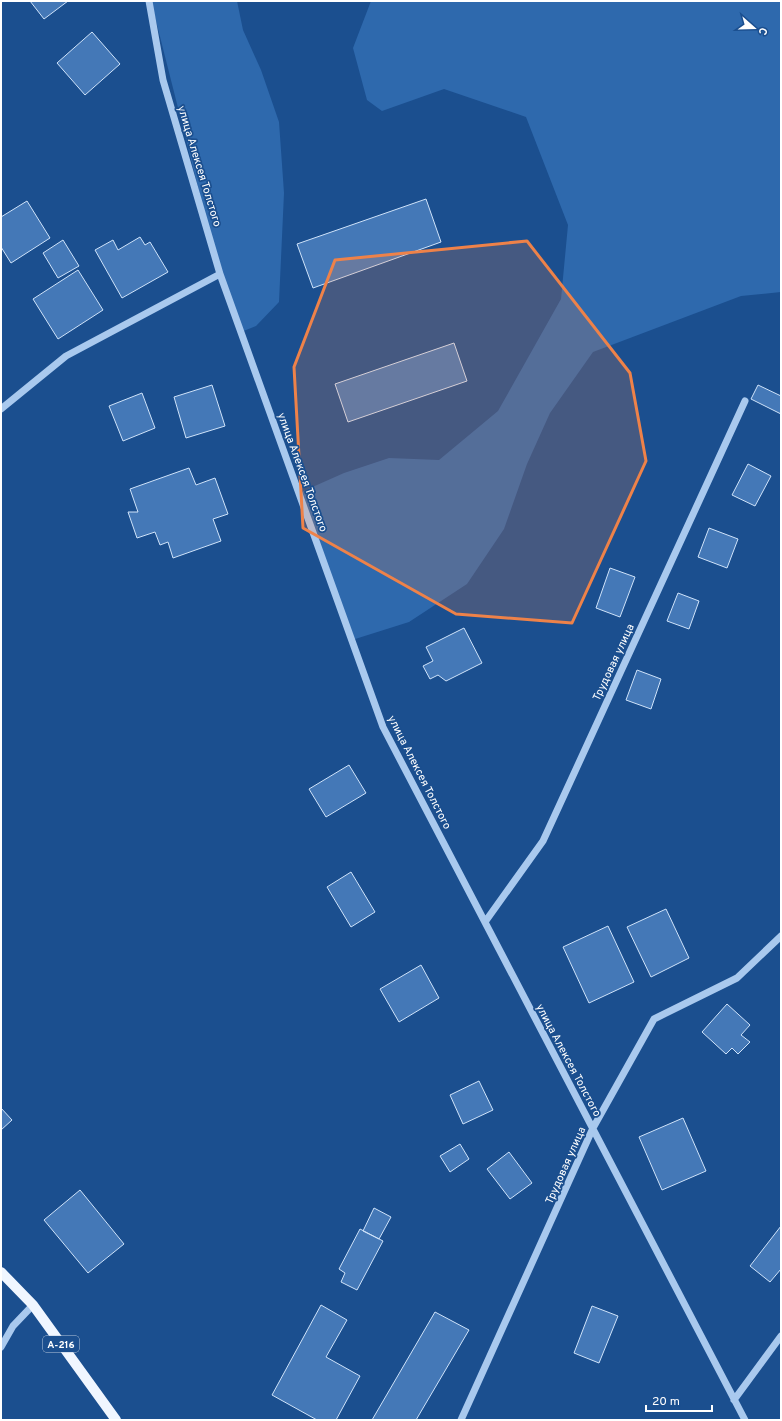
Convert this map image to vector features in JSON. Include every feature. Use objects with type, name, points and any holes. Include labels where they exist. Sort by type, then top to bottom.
[{"type":"main road","name":"А-216","points":[[1,1272],[33,1305],[116,1420]]},
{"type":"street","name":"улица Алексея Толстого","points":[[149,1],[163,80],[220,274],[383,727],[745,1420]]},
{"type":"street","points":[[1,409],[66,356],[220,274]]},
{"type":"street","name":"Трудовая улица","points":[[485,922],[543,841],[745,401]]},
{"type":"street","name":"Трудовая улица","points":[[461,1420],[593,1128],[654,1019],[737,978],[781,936]]},
{"type":"street","points":[[1,1346],[13,1326],[33,1305]]},
{"type":"street","points":[[734,1400],[781,1336]]},
{"type":"highlighted area","points":[[527,241],[630,373],[646,461],[572,623],[456,614],[303,528],[294,367],[335,260]]},
{"type":"shaded area","points":[[151,1],[237,1],[243,30],[261,70],[279,122],[284,193],[279,302],[256,326],[241,332],[220,274]]},
{"type":"shaded area","points":[[371,1],[781,1],[781,292],[741,296],[593,352],[550,413],[527,464],[504,529],[467,584],[409,622],[352,640],[299,493],[344,473],[389,458],[439,460],[498,411],[561,299],[568,225],[526,117],[444,89],[382,111],[367,100],[353,48]]},
{"type":"building","points":[[30,1],[68,1],[44,19]]},
{"type":"building","points":[[92,32],[120,64],[85,95],[57,63]]},
{"type":"building","points":[[426,199],[441,242],[313,288],[297,244]]},
{"type":"building","points":[[27,201],[50,238],[11,263],[1,247],[1,217]]},
{"type":"building","points":[[140,237],[145,245],[150,242],[168,272],[122,298],[95,250],[113,240],[118,250]]},
{"type":"building","points":[[63,240],[79,266],[58,278],[43,253]]},
{"type":"building","points":[[78,270],[103,310],[58,339],[33,299]]},
{"type":"building","points":[[454,343],[467,381],[348,422],[335,384]]},
{"type":"building","points":[[212,385],[225,426],[186,438],[174,397]]},
{"type":"building","points":[[758,385],[781,396],[781,414],[751,399]]},
{"type":"building","points":[[142,393],[155,428],[123,441],[109,406]]},
{"type":"building","points":[[748,464],[771,476],[755,506],[732,495]]},
{"type":"building","points":[[189,468],[196,485],[215,478],[228,514],[213,519],[221,541],[173,558],[168,542],[160,545],[155,532],[137,538],[128,512],[138,512],[130,489]]},
{"type":"building","points":[[709,528],[738,539],[727,568],[698,557]]},
{"type":"building","points":[[610,568],[635,577],[620,617],[596,608]]},
{"type":"building","points":[[678,593],[699,601],[689,629],[667,621]]},
{"type":"building","points":[[464,628],[482,663],[446,681],[438,675],[430,679],[423,666],[433,661],[426,647]]},
{"type":"building","points":[[637,670],[661,679],[651,709],[626,700]]},
{"type":"building","points":[[349,765],[366,793],[326,817],[309,789]]},
{"type":"building","points":[[351,872],[375,912],[351,927],[327,887]]},
{"type":"building","points":[[666,909],[689,958],[651,977],[627,927]]},
{"type":"building","points":[[608,926],[634,982],[589,1003],[563,947]]},
{"type":"building","points":[[421,965],[439,998],[399,1022],[380,989]]},
{"type":"building","points":[[727,1004],[750,1025],[741,1035],[750,1042],[738,1054],[732,1048],[726,1054],[702,1032]]},
{"type":"building","points":[[479,1081],[493,1110],[463,1124],[450,1095]]},
{"type":"building","points":[[1,1108],[12,1120],[1,1130]]},
{"type":"building","points":[[683,1118],[706,1171],[662,1190],[639,1137]]},
{"type":"building","points":[[460,1144],[469,1159],[450,1172],[440,1156]]},
{"type":"building","points":[[509,1152],[532,1183],[510,1199],[487,1169]]},
{"type":"building","points":[[80,1190],[124,1244],[88,1273],[44,1220]]},
{"type":"building","points":[[374,1208],[391,1217],[379,1239],[363,1231]]},
{"type":"building","points":[[781,1226],[781,1269],[770,1282],[750,1266]]},
{"type":"building","points":[[360,1229],[383,1241],[357,1290],[341,1282],[345,1273],[339,1269]]},
{"type":"building","points":[[321,1305],[347,1320],[326,1357],[360,1376],[336,1420],[317,1420],[272,1395]]},
{"type":"building","points":[[592,1306],[618,1316],[599,1363],[574,1353]]},
{"type":"building","points":[[435,1312],[469,1330],[416,1420],[372,1420]]}]
